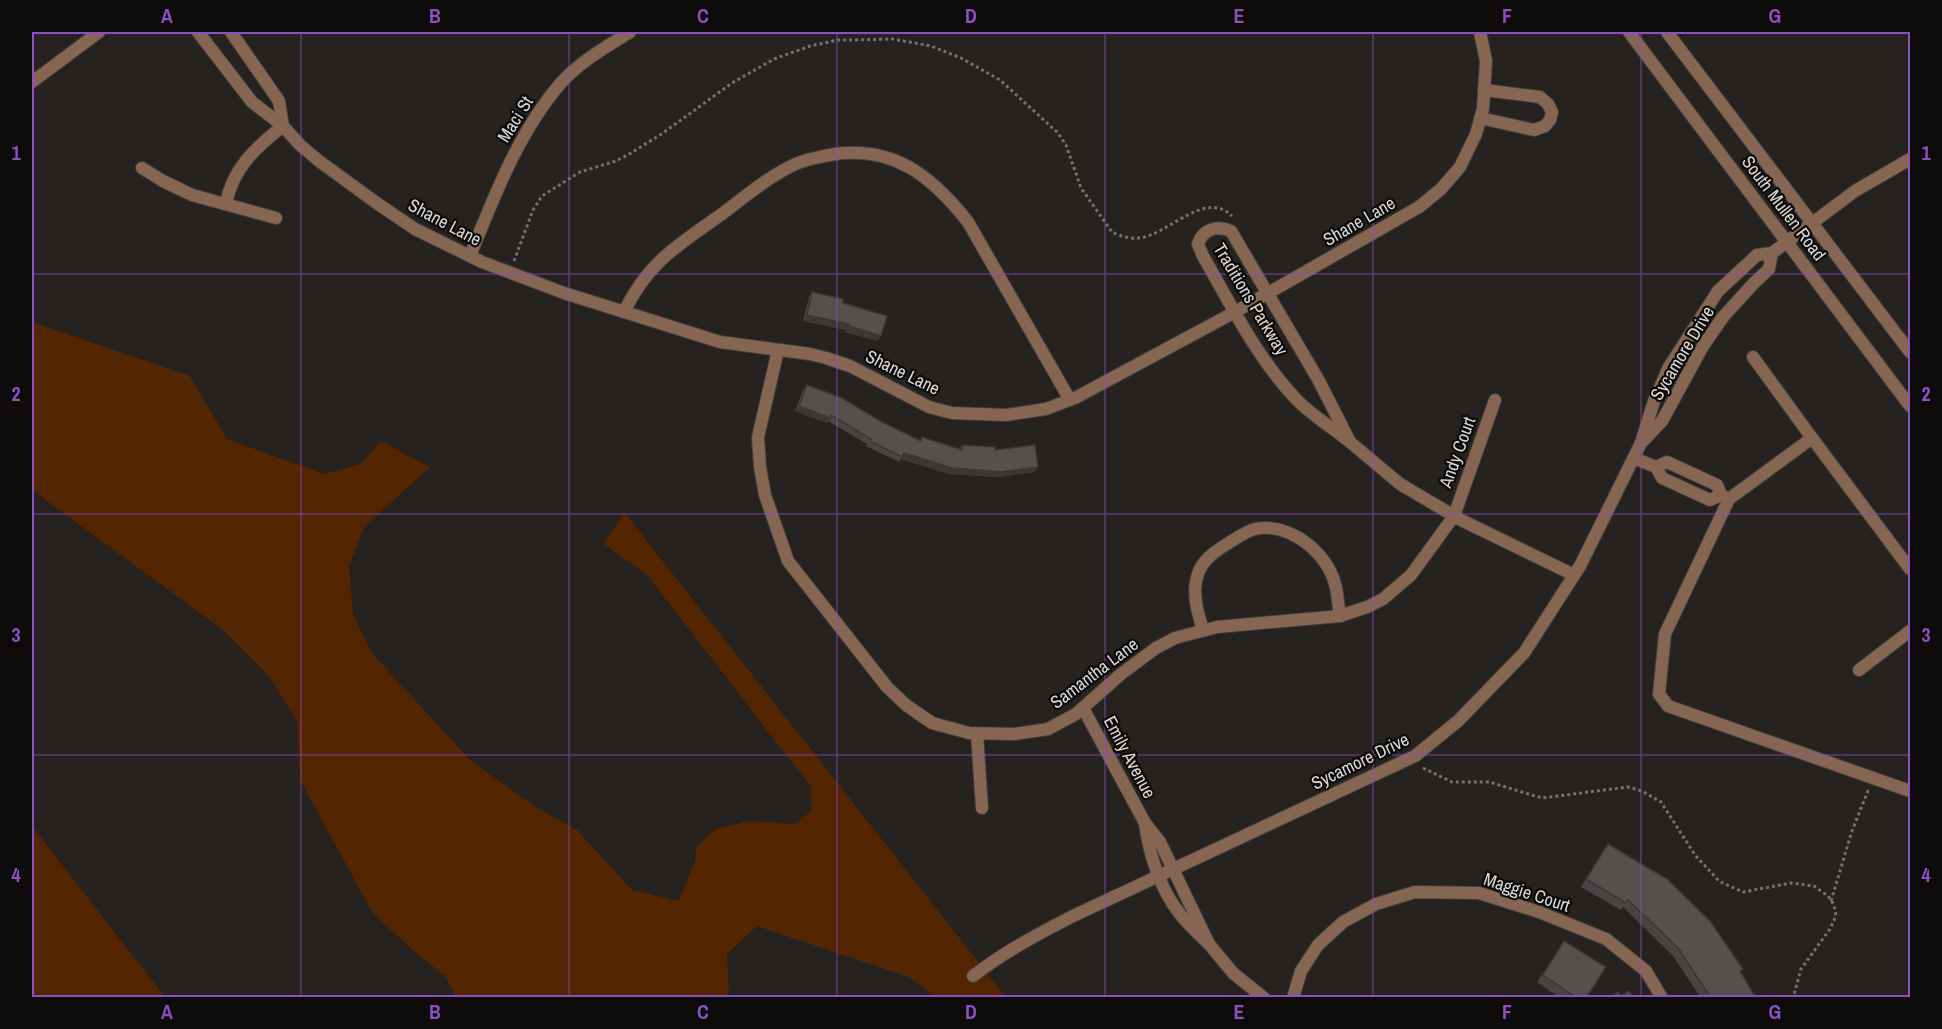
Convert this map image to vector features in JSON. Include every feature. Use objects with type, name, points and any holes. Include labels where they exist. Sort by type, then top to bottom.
[{"type":"street","points":[[32,82],[99,32]]},
{"type":"street","name":"Shane Lane","points":[[198,32],[252,102],[283,126],[300,145],[415,229],[470,256],[498,269],[720,342],[810,354],[850,366],[929,408],[952,413],[1006,415],[1046,409],[1112,379],[1269,293],[1426,201],[1441,189],[1460,167],[1476,134],[1480,118],[1486,61],[1480,32]]},
{"type":"street","points":[[226,204],[228,189],[246,158],[283,126],[279,101],[231,32]]},
{"type":"street","name":"Maci St","points":[[470,256],[511,162],[535,119],[560,84],[584,62],[630,32]]},
{"type":"street","name":"South Mullen Road","points":[[1629,32],[1911,406]]},
{"type":"street","name":"South Mullen Road","points":[[1667,32],[1911,352]]},
{"type":"street","points":[[1480,118],[1534,130],[1545,126],[1552,112],[1548,104],[1540,97],[1484,90]]},
{"type":"street","points":[[624,312],[640,282],[664,254],[770,179],[799,162],[821,156],[845,152],[873,153],[912,168],[931,182],[956,206],[968,222],[1070,400]]},
{"type":"street","points":[[1812,223],[1855,190],[1911,159]]},
{"type":"street","points":[[142,168],[180,190],[204,199],[276,218]]},
{"type":"street","name":"Sycamore Drive","points":[[973,976],[1039,933],[1415,756],[1458,721],[1524,653],[1574,575],[1641,443],[1669,367],[1718,291],[1757,255],[1772,253],[1812,223]]},
{"type":"street","name":"Traditions Parkway","points":[[1350,442],[1269,293],[1231,231],[1221,227],[1211,229],[1200,236],[1198,244],[1235,312],[1278,378],[1297,400],[1400,484],[1454,516],[1574,575]]},
{"type":"street","name":"Sycamore Drive","points":[[1641,443],[1662,421],[1703,346],[1738,301],[1769,269],[1772,253]]},
{"type":"street","points":[[1688,336],[1703,346]]},
{"type":"street","name":"Samantha Lane","points":[[778,350],[758,437],[765,495],[788,561],[887,687],[906,705],[932,723],[969,733],[1014,734],[1048,729],[1083,708],[1156,648],[1175,638],[1217,627],[1340,616],[1367,607],[1383,599],[1411,575],[1454,516]]},
{"type":"street","points":[[1753,357],[1812,438],[1909,563]]},
{"type":"street","name":"Andy Court","points":[[1454,516],[1495,400]]},
{"type":"street","points":[[1812,438],[1725,497],[1665,634],[1659,694],[1668,706],[1911,791]]},
{"type":"street","points":[[1634,458],[1656,467],[1667,462],[1717,485],[1725,497]]},
{"type":"street","points":[[1203,630],[1195,592],[1197,575],[1209,555],[1255,529],[1277,530],[1300,537],[1315,551],[1328,568],[1335,583],[1340,616]]},
{"type":"street","points":[[1859,670],[1911,631]]},
{"type":"street","name":"Emily Avenue","points":[[1083,708],[1145,823],[1160,842],[1209,944]]},
{"type":"street","points":[[977,734],[982,808]]},
{"type":"street","name":"Emily Avenue","points":[[1145,823],[1148,847],[1159,876],[1179,914],[1209,944]]},
{"type":"street","name":"Maggie Court","points":[[1293,998],[1301,971],[1318,945],[1343,922],[1376,904],[1415,892],[1479,893],[1539,912],[1606,939],[1646,970],[1662,998]]},
{"type":"street","points":[[1209,944],[1233,973],[1264,998]]},
{"type":"path","points":[[514,261],[533,210],[542,196],[580,172],[616,161],[632,153],[732,83],[774,59],[810,46],[853,39],[892,39],[930,46],[961,58],[1000,80],[1058,133],[1066,146],[1081,188],[1112,232],[1139,238],[1205,207],[1230,213],[1237,221]]},
{"type":"path","points":[[1423,768],[1452,782],[1489,782],[1542,798],[1628,788],[1642,791],[1661,802],[1695,855],[1719,881],[1743,892],[1791,883],[1814,886],[1831,901],[1836,916],[1830,929],[1801,969],[1793,998]]},
{"type":"path","points":[[1831,901],[1852,831],[1873,778]]},
{"type":"shaded area","points":[[32,322],[190,376],[227,439],[324,474],[361,464],[381,441],[430,467],[365,526],[349,566],[353,614],[371,652],[470,760],[536,807],[577,830],[632,890],[679,901],[695,860],[697,846],[715,829],[749,821],[795,824],[811,811],[811,787],[647,575],[604,544],[624,512],[1006,997],[936,997],[909,977],[757,926],[727,954],[729,997],[456,997],[446,977],[409,947],[372,912],[300,780],[297,721],[269,676],[223,630],[32,490]]},
{"type":"shaded area","points":[[32,826],[165,997],[32,997]]},
{"type":"building","points":[[812,292],[843,299],[843,303],[887,316],[881,336],[849,326],[849,324],[807,315]]},
{"type":"building","points":[[807,385],[842,398],[880,421],[921,441],[922,437],[962,450],[962,445],[995,447],[995,450],[1035,445],[1038,467],[1001,472],[952,468],[904,453],[902,457],[870,441],[871,439],[831,415],[830,418],[799,406]]},
{"type":"building","points":[[1608,844],[1667,879],[1710,921],[1743,969],[1740,971],[1756,998],[1711,998],[1678,948],[1628,900],[1626,903],[1586,879]]},
{"type":"building","points":[[1564,941],[1606,967],[1586,998],[1577,998],[1543,975]]},
{"type":"building","points":[[1629,991],[1634,998],[1610,998],[1618,992],[1621,996]]}]
